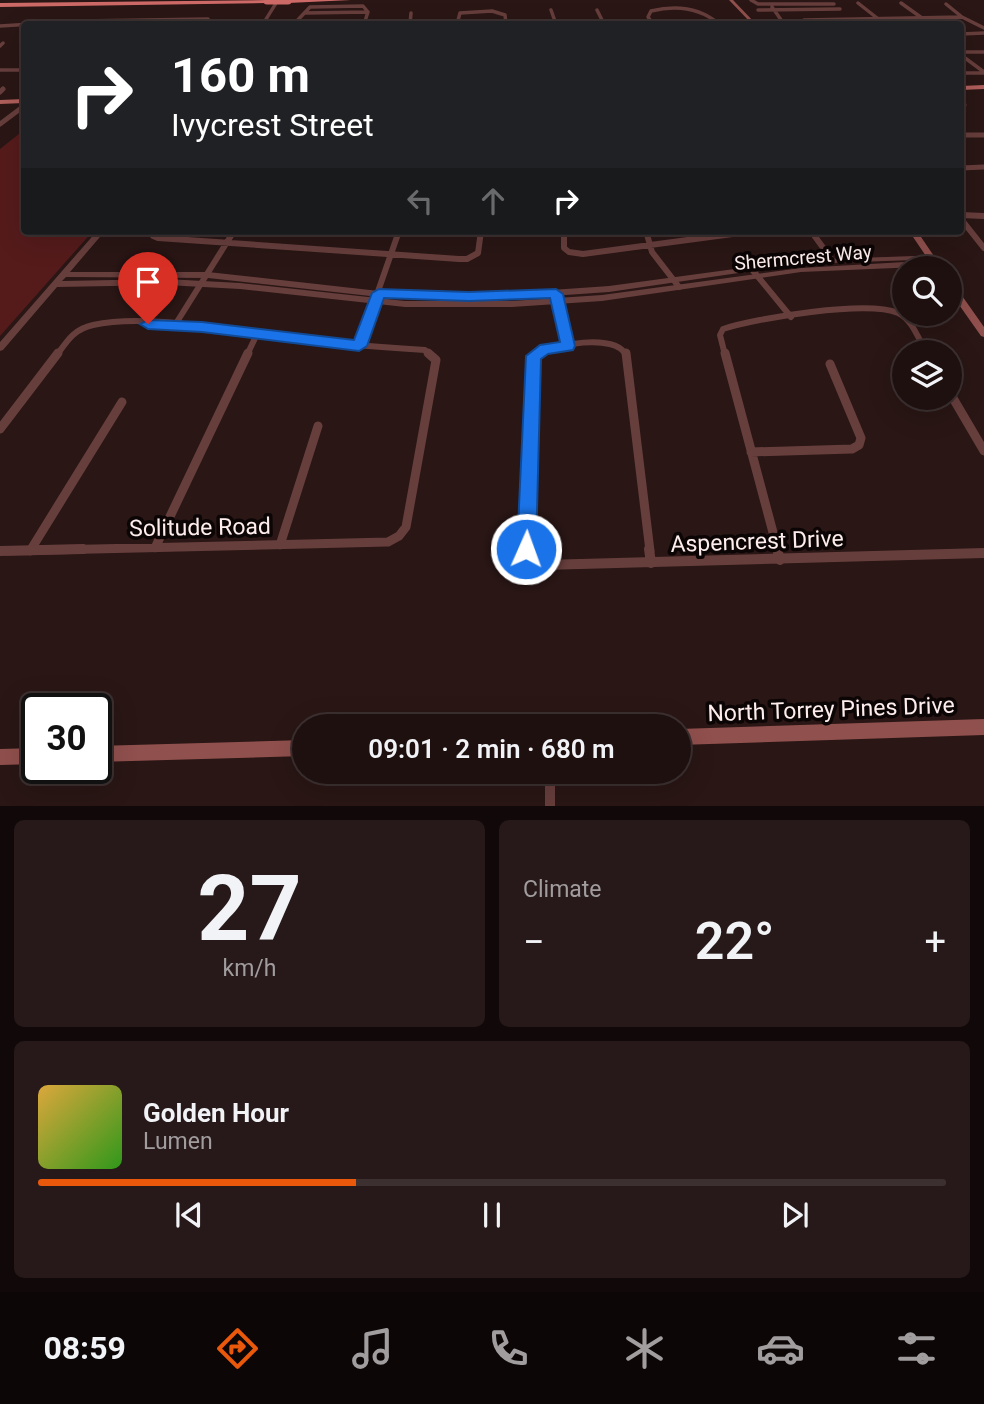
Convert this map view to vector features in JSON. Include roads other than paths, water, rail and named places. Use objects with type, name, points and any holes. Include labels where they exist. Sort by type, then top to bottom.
[{"type":"highway","points":[[0,7],[348,0]]},
{"type":"main road","points":[[731,0],[751,21]]},
{"type":"main road","points":[[964,88],[984,87]]},
{"type":"main road","points":[[0,102],[21,104]]},
{"type":"main road","points":[[916,235],[930,256]]},
{"type":"main road","points":[[962,302],[984,334]]},
{"type":"main road","name":"North Torrey Pines Drive","points":[[691,737],[984,727]]},
{"type":"main road","points":[[112,754],[292,748]]},
{"type":"main road","points":[[0,757],[21,756]]},
{"type":"street","points":[[265,21],[278,0]]},
{"type":"street","points":[[751,0],[756,4],[834,4]]},
{"type":"street","points":[[814,0],[837,18]]},
{"type":"street","points":[[769,2],[782,21]]},
{"type":"street","points":[[858,3],[877,18]]},
{"type":"street","points":[[901,4],[922,18]]},
{"type":"street","points":[[946,4],[962,17],[984,28]]},
{"type":"street","points":[[298,21],[310,7],[363,6],[368,12]]},
{"type":"street","points":[[652,21],[648,14],[652,10],[695,9],[715,21]]},
{"type":"street","points":[[758,10],[841,9]]},
{"type":"street","points":[[551,10],[555,21]]},
{"type":"street","points":[[597,10],[602,21]]},
{"type":"street","points":[[305,13],[368,12]]},
{"type":"street","points":[[366,21],[368,12]]},
{"type":"street","points":[[457,21],[458,15],[463,12],[500,12],[505,15],[506,21]]},
{"type":"street","points":[[410,21],[411,13]]},
{"type":"street","points":[[805,21],[837,18],[962,17]]},
{"type":"street","points":[[0,26],[21,25]]},
{"type":"street","points":[[964,34],[984,33]]},
{"type":"street","points":[[964,53],[984,52]]},
{"type":"street","points":[[964,55],[984,72]]},
{"type":"street","points":[[0,70],[21,69]]},
{"type":"street","points":[[964,73],[984,72]]},
{"type":"street","points":[[0,124],[21,106]]},
{"type":"street","points":[[964,135],[984,135]]},
{"type":"street","points":[[964,167],[984,167]]},
{"type":"street","points":[[964,217],[984,216]]},
{"type":"street","points":[[964,221],[984,248]]},
{"type":"street","points":[[0,348],[97,235]]},
{"type":"street","points":[[164,235],[391,256],[459,259],[473,257],[478,253],[480,235]]},
{"type":"street","points":[[175,325],[232,235]]},
{"type":"street","points":[[0,429],[74,332],[92,323],[175,325],[359,346],[378,298],[397,235]]},
{"type":"street","points":[[564,235],[564,248],[569,252],[583,254],[709,235]]},
{"type":"street","points":[[647,235],[649,245],[678,287]]},
{"type":"street","points":[[813,235],[832,260]]},
{"type":"street","name":"Shermcrest Way","points":[[557,298],[673,279],[832,260],[892,259]]},
{"type":"street","name":"Shermcrest Way","points":[[63,274],[205,279],[458,305],[678,287],[753,271],[892,266]]},
{"type":"street","points":[[753,271],[791,317]]},
{"type":"street","name":"Shermcrest Way","points":[[55,284],[205,279]]},
{"type":"street","points":[[557,298],[568,346],[612,343],[626,352],[651,563]]},
{"type":"street","points":[[780,560],[720,335],[723,329],[791,317],[879,309],[898,313],[906,318],[919,340]]},
{"type":"street","points":[[155,548],[257,334]]},
{"type":"street","name":"Solitude Road","points":[[0,551],[388,542],[399,536],[406,527],[436,360],[431,353],[425,351],[359,346]]},
{"type":"street","name":"Aspencrest Drive","points":[[568,346],[538,352],[533,356],[526,549],[543,565],[984,553]]},
{"type":"street","points":[[751,452],[852,449],[859,445],[861,438],[830,364]]},
{"type":"street","points":[[30,551],[122,402]]},
{"type":"street","points":[[960,410],[984,451]]},
{"type":"street","points":[[280,545],[318,426]]},
{"type":"street","points":[[550,784],[550,806]]}]
